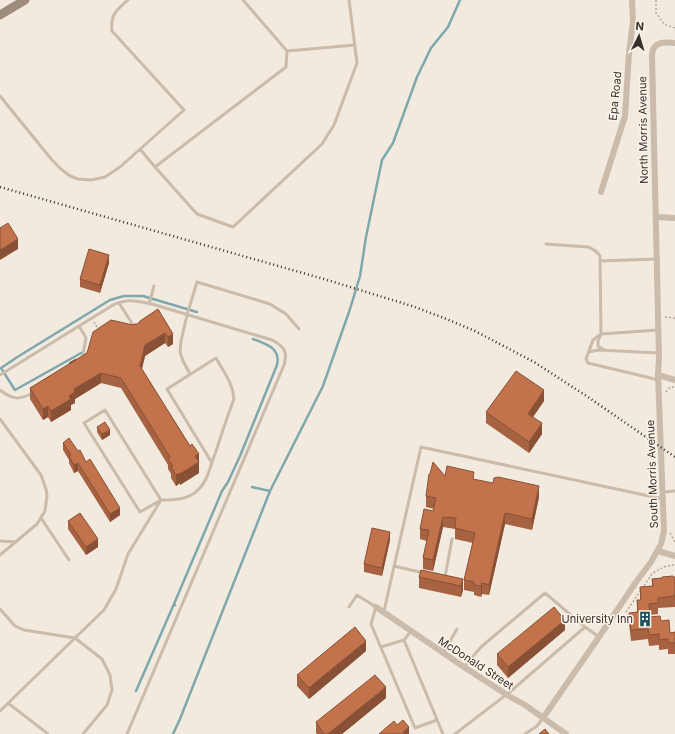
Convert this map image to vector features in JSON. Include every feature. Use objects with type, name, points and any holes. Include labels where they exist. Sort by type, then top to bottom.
[{"type":"main road","points":[[0,15],[25,0]]},
{"type":"street","name":"Epa Road","points":[[601,192],[625,116],[629,52],[633,21],[632,0]]},
{"type":"street","name":"North Morris Avenue","points":[[656,217],[652,55],[657,44],[665,42],[675,43]]},
{"type":"street","points":[[656,217],[675,218]]},
{"type":"street","name":"South Morris Avenue","points":[[543,718],[651,562],[661,544],[664,531],[658,378],[659,353],[656,217]]},
{"type":"street","points":[[658,378],[675,380]]},
{"type":"street","points":[[658,551],[675,556]]},
{"type":"street","name":"McDonald Street","points":[[376,607],[464,667],[525,705],[566,734]]},
{"type":"lane","points":[[0,96],[52,160],[70,176],[78,179],[91,180],[105,177],[120,167],[184,110],[112,31],[111,22],[115,12],[128,0]]},
{"type":"lane","points":[[155,167],[286,67],[287,51],[243,0]]},
{"type":"lane","points":[[140,149],[197,214],[233,227],[322,144],[334,125],[356,63],[349,0]]},
{"type":"lane","points":[[287,51],[355,45]]},
{"type":"lane","points":[[546,244],[588,247],[592,248],[600,256],[601,334],[598,341],[598,346],[604,350]]},
{"type":"lane","points":[[600,261],[656,260]]},
{"type":"lane","points":[[190,374],[180,352],[187,315],[197,282],[270,304],[286,314],[299,329]]},
{"type":"lane","points":[[150,304],[154,286]]},
{"type":"lane","points":[[0,375],[119,302],[133,300],[272,340],[283,347],[285,351],[285,360],[127,734]]},
{"type":"lane","points":[[119,302],[137,332]]},
{"type":"lane","points":[[79,326],[86,338],[81,362]]},
{"type":"lane","points":[[658,330],[601,334],[593,340],[586,359],[588,363],[658,378]]},
{"type":"lane","points":[[588,352],[594,350],[604,350],[659,353]]},
{"type":"lane","points":[[161,500],[105,410],[84,423],[140,512],[161,500],[186,498],[198,491],[205,482],[212,463],[234,399],[234,391],[216,358],[167,389],[212,463]]},
{"type":"lane","points":[[0,390],[13,398],[24,397],[34,392]]},
{"type":"lane","points":[[0,419],[41,475],[47,496],[45,511],[37,524],[0,555]]},
{"type":"lane","points":[[384,612],[421,447],[663,495],[675,491]]},
{"type":"lane","points":[[0,711],[104,610],[116,589],[128,554],[161,500]]},
{"type":"lane","points":[[41,518],[69,560]]},
{"type":"lane","points":[[438,576],[445,577],[452,539]]},
{"type":"lane","points":[[0,541],[16,542]]},
{"type":"lane","points":[[394,566],[430,574]]},
{"type":"lane","points":[[464,667],[481,647],[545,593],[599,637]]},
{"type":"lane","points":[[349,607],[357,596],[376,607],[371,624],[415,728],[437,720]]},
{"type":"lane","points":[[0,609],[15,626],[24,630],[75,638],[102,660],[110,675],[112,690],[107,705],[83,734]]},
{"type":"lane","points":[[455,734],[507,695],[585,626]]},
{"type":"lane","points":[[443,653],[457,629]]},
{"type":"lane","points":[[381,647],[404,640],[411,631]]},
{"type":"lane","points":[[404,640],[443,734]]},
{"type":"lane","points":[[8,703],[48,734]]},
{"type":"lane","points":[[525,734],[537,726],[543,718]]},
{"type":"path","points":[[656,0],[656,13],[664,24],[675,28]]},
{"type":"path","points":[[663,317],[675,318]]},
{"type":"path","points":[[92,318],[99,330]]},
{"type":"path","points":[[626,612],[652,574],[667,566],[675,565]]},
{"type":"building","points":[[8,223],[18,239],[0,250],[0,228]]},
{"type":"building","points":[[89,249],[109,255],[100,285],[80,279]]},
{"type":"building","points":[[158,309],[173,334],[168,337],[165,333],[145,345],[140,366],[190,446],[192,444],[199,454],[195,456],[199,462],[176,475],[171,467],[173,466],[168,459],[170,457],[121,378],[101,373],[74,389],[75,392],[69,396],[71,399],[51,411],[48,406],[43,409],[30,388],[87,353],[93,332],[111,320],[133,325],[139,323]]},
{"type":"building","points":[[516,371],[544,390],[528,414],[542,423],[529,442],[486,412]]},
{"type":"building","points":[[105,422],[110,430],[102,434],[97,427]]},
{"type":"building","points":[[69,438],[78,451],[80,450],[86,462],[90,459],[120,508],[110,514],[78,463],[74,465],[69,456],[71,455],[63,443]]},
{"type":"building","points":[[433,462],[445,476],[447,466],[474,472],[473,479],[493,483],[494,478],[498,477],[539,486],[532,519],[505,513],[489,585],[482,583],[481,586],[474,585],[474,582],[464,580],[475,533],[455,528],[456,518],[443,517],[433,560],[423,558],[429,530],[420,529],[424,509],[433,511],[436,498],[426,496],[429,474]]},
{"type":"building","points":[[80,513],[98,539],[86,547],[68,521]]},
{"type":"building","points":[[372,528],[390,532],[382,568],[364,564]]},
{"type":"building","points":[[421,570],[463,579],[461,586],[419,577]]},
{"type":"building","points":[[675,577],[675,596],[658,598],[658,603],[649,604],[650,617],[660,616],[661,621],[669,620],[670,633],[675,632],[675,643],[668,643],[668,639],[659,640],[659,634],[649,635],[648,629],[631,630],[629,613],[638,612],[637,600],[641,600],[640,587],[653,586],[652,579]]},
{"type":"building","points":[[554,607],[565,620],[508,667],[497,654]]},
{"type":"building","points":[[355,627],[366,641],[309,688],[297,675]]},
{"type":"building","points":[[375,675],[386,687],[328,734],[324,734],[316,722]]},
{"type":"building","points":[[403,720],[409,727],[403,732],[406,734],[379,734],[394,721],[397,725]]},
{"type":"building","points":[[545,729],[549,734],[539,734]]},
{"type":"waterway","points":[[173,734],[270,491],[323,386],[360,276],[366,237],[382,160],[393,143],[417,77],[431,48],[448,27],[460,0]]},
{"type":"waterway","points":[[83,352],[15,390],[1,368],[110,300],[124,296],[143,296],[197,312]]},
{"type":"waterway","points":[[174,604],[222,491],[228,482],[240,456],[277,365],[278,359],[275,351],[267,345],[253,339]]},
{"type":"waterway","points":[[252,487],[270,491]]},
{"type":"waterway","points":[[136,691],[174,604],[175,605]]},
{"type":"railway","points":[[0,187],[324,279],[412,306],[444,318],[475,331],[534,362],[675,457]]},
{"type":"place","name":"University Inn","points":[[645,619]]}]
